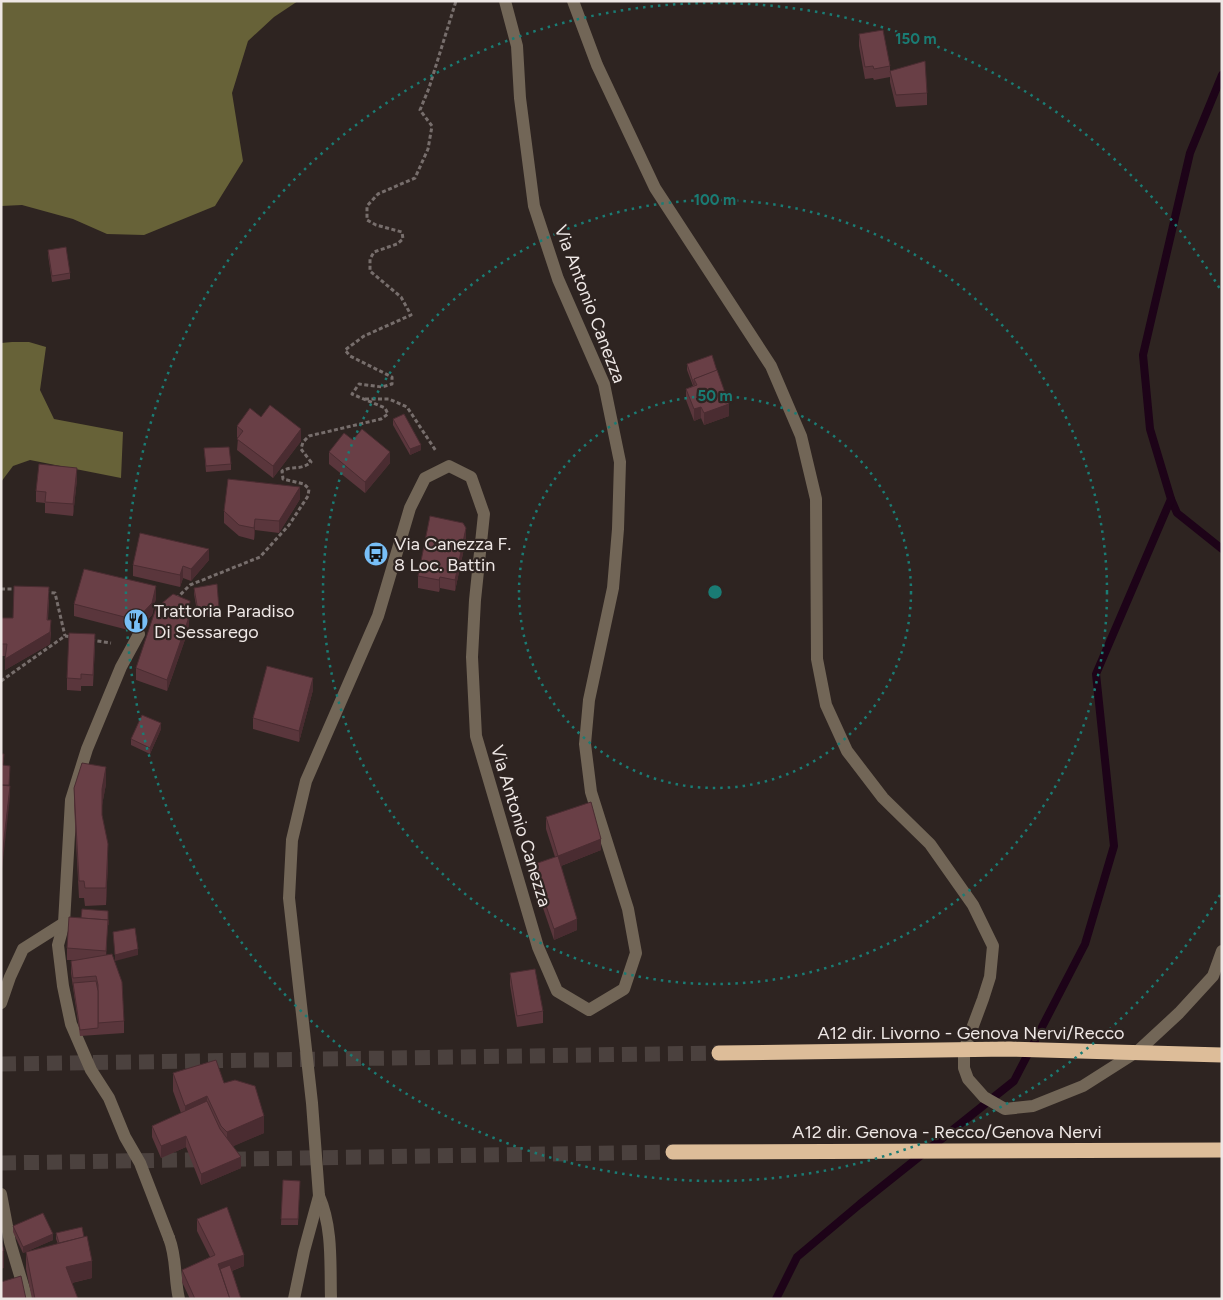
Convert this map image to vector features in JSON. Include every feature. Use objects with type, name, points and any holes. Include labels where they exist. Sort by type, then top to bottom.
[{"type":"highway","name":"A12 dir. Livorno - Genova Nervi/Recco","points":[[719,1053],[1009,1049],[1222,1055]]},
{"type":"highway","name":"A12 dir. Genova - Recco/Genova Nervi","points":[[673,1152],[1222,1150]]},
{"type":"street","name":"Via Antonio Canezza","points":[[448,466],[471,477],[484,514],[483,540],[475,600],[472,656],[476,736],[538,947],[558,992],[589,1010],[624,989],[636,953],[628,909],[591,792],[586,744],[589,700],[613,588],[618,529],[620,462],[604,384],[558,279],[534,206],[520,98],[518,46],[505,1]]},
{"type":"street","points":[[573,1],[597,65],[655,188],[771,366],[801,436],[816,500],[816,659],[826,705],[847,751],[883,798],[930,844],[973,905],[993,946],[988,984],[964,1050],[964,1068],[968,1079],[984,1097],[1005,1109],[1033,1106],[1083,1086],[1138,1051],[1179,1013],[1213,976],[1222,951]]},
{"type":"street","points":[[331,1299],[330,1244],[325,1210],[319,1196],[312,1103],[289,898],[292,840],[306,781],[378,616],[410,508],[425,478],[448,466]]},
{"type":"street","points":[[139,634],[121,667],[87,749],[71,800],[64,923],[58,945],[63,986],[72,1024],[91,1070],[109,1098],[125,1137],[140,1163],[175,1252],[175,1281],[179,1299]]},
{"type":"street","points":[[1,1003],[10,977],[23,950],[64,923]]},
{"type":"street","points":[[1,1194],[10,1242],[27,1299]]},
{"type":"street","points":[[294,1299],[304,1251],[319,1196]]},
{"type":"path","points":[[171,604],[190,585],[260,557],[289,525],[308,496],[309,490],[304,484],[286,480],[282,475],[282,471],[287,468],[304,468],[311,462],[301,449],[303,442],[309,436],[380,420],[388,414],[385,408],[352,394],[359,384],[382,387],[392,384],[392,377],[350,356],[345,350],[364,336],[411,315],[401,297],[370,271],[370,259],[374,252],[397,244],[404,239],[402,232],[376,225],[368,220],[367,206],[378,194],[415,178],[424,156],[432,126],[420,110],[429,88],[456,1]]},
{"type":"path","points":[[362,399],[389,399],[406,407],[448,466]]},
{"type":"path","points":[[1,589],[18,589]]},
{"type":"path","points":[[37,591],[55,593],[66,636]]},
{"type":"path","points":[[1,681],[66,636],[74,637]]},
{"type":"path","points":[[84,639],[110,642],[121,667]]},
{"type":"shaded area","points":[[1,1],[298,1],[274,17],[248,41],[232,93],[243,161],[215,206],[144,235],[107,234],[73,219],[22,205],[1,206]]},
{"type":"shaded area","points":[[29,342],[46,347],[40,390],[54,419],[123,432],[121,478],[30,460],[13,466],[1,482],[1,343]]},
{"type":"building","points":[[883,30],[890,66],[874,69],[873,66],[865,67],[859,34]]},
{"type":"building","points":[[925,61],[927,93],[896,95],[890,71]]},
{"type":"building","points":[[66,247],[70,273],[52,276],[48,250]]},
{"type":"building","points":[[712,355],[717,371],[694,379],[694,385],[687,364]]},
{"type":"building","points":[[717,370],[729,404],[704,413],[701,407],[694,409],[686,389],[697,385],[694,379]]},
{"type":"building","points":[[270,405],[301,429],[273,466],[237,439],[243,431],[237,426],[250,408],[261,417]]},
{"type":"building","points":[[404,414],[421,445],[410,449],[393,419]]},
{"type":"building","points":[[362,429],[390,452],[365,482],[329,452],[344,433],[353,440]]},
{"type":"building","points":[[229,447],[231,464],[206,466],[204,448]]},
{"type":"building","points":[[39,464],[77,468],[73,504],[45,502],[46,492],[36,491]]},
{"type":"building","points":[[228,479],[300,487],[279,521],[255,519],[254,528],[239,525],[224,511]]},
{"type":"building","points":[[430,516],[463,523],[466,528],[455,580],[440,577],[439,580],[418,576]]},
{"type":"building","points":[[140,533],[209,549],[191,569],[183,566],[180,575],[133,565]]},
{"type":"building","points":[[84,569],[156,586],[152,603],[136,620],[74,604]]},
{"type":"building","points":[[217,584],[219,609],[198,611],[194,588]]},
{"type":"building","points":[[14,586],[49,587],[47,620],[51,620],[50,632],[5,659],[7,644],[1,644],[1,618],[13,618]]},
{"type":"building","points":[[173,594],[190,601],[188,620],[167,680],[136,668],[156,608]]},
{"type":"building","points":[[69,633],[95,634],[93,675],[81,674],[81,679],[67,678]]},
{"type":"building","points":[[267,666],[313,678],[299,731],[253,718]]},
{"type":"building","points":[[142,715],[161,723],[150,748],[131,739]]},
{"type":"building","points":[[1,754],[4,754],[3,765],[10,766],[9,785],[1,785]]},
{"type":"building","points":[[82,763],[106,767],[102,789],[102,815],[108,844],[106,888],[85,888],[84,881],[79,881],[74,788]]},
{"type":"building","points":[[1,785],[10,786],[1,866]]},
{"type":"building","points":[[591,802],[601,839],[558,856],[546,817]]},
{"type":"building","points":[[558,856],[577,919],[554,929],[532,865]]},
{"type":"building","points":[[82,909],[108,911],[108,920],[81,918]]},
{"type":"building","points":[[69,917],[108,920],[106,951],[67,948]]},
{"type":"building","points":[[135,928],[138,949],[115,955],[113,932]]},
{"type":"building","points":[[112,954],[122,982],[124,1021],[98,1023],[98,985],[96,976],[73,978],[71,961]]},
{"type":"building","points":[[535,969],[543,1011],[517,1016],[510,973]]},
{"type":"building","points":[[96,981],[98,991],[98,1028],[80,1030],[73,983]]},
{"type":"building","points":[[216,1060],[224,1083],[235,1080],[255,1086],[264,1116],[227,1132],[221,1126],[207,1096],[185,1106],[173,1073]]},
{"type":"building","points":[[207,1101],[220,1129],[241,1157],[201,1174],[186,1136],[161,1146],[152,1126]]},
{"type":"building","points":[[283,1180],[300,1181],[298,1219],[281,1219]]},
{"type":"building","points":[[227,1207],[244,1255],[218,1264],[230,1299],[195,1299],[182,1270],[215,1255],[197,1219]]},
{"type":"building","points":[[43,1213],[53,1234],[23,1247],[13,1226]]},
{"type":"building","points":[[82,1227],[84,1237],[59,1243],[56,1233]]},
{"type":"building","points":[[87,1236],[92,1261],[66,1267],[78,1299],[35,1299],[26,1252]]},
{"type":"building","points":[[1,1240],[4,1251],[1,1252]]},
{"type":"building","points":[[230,1265],[241,1299],[230,1299],[220,1269]]},
{"type":"building","points":[[21,1276],[26,1299],[1,1299],[1,1282]]},
{"type":"waterway","points":[[776,1299],[797,1257],[1014,1081],[1085,944],[1114,846],[1096,674],[1171,499],[1150,429],[1143,355],[1190,153],[1222,75]]},
{"type":"waterway","points":[[1171,499],[1177,513],[1222,549]]},
{"type":"tunnel","points":[[1,1064],[719,1053]]},
{"type":"tunnel","points":[[1,1163],[673,1152]]},
{"type":"place","name":"Via Canezza F. 8 Loc. Battin","points":[[376,554]]},
{"type":"place","name":"Trattoria Paradiso Di Sessarego","points":[[136,621]]}]
